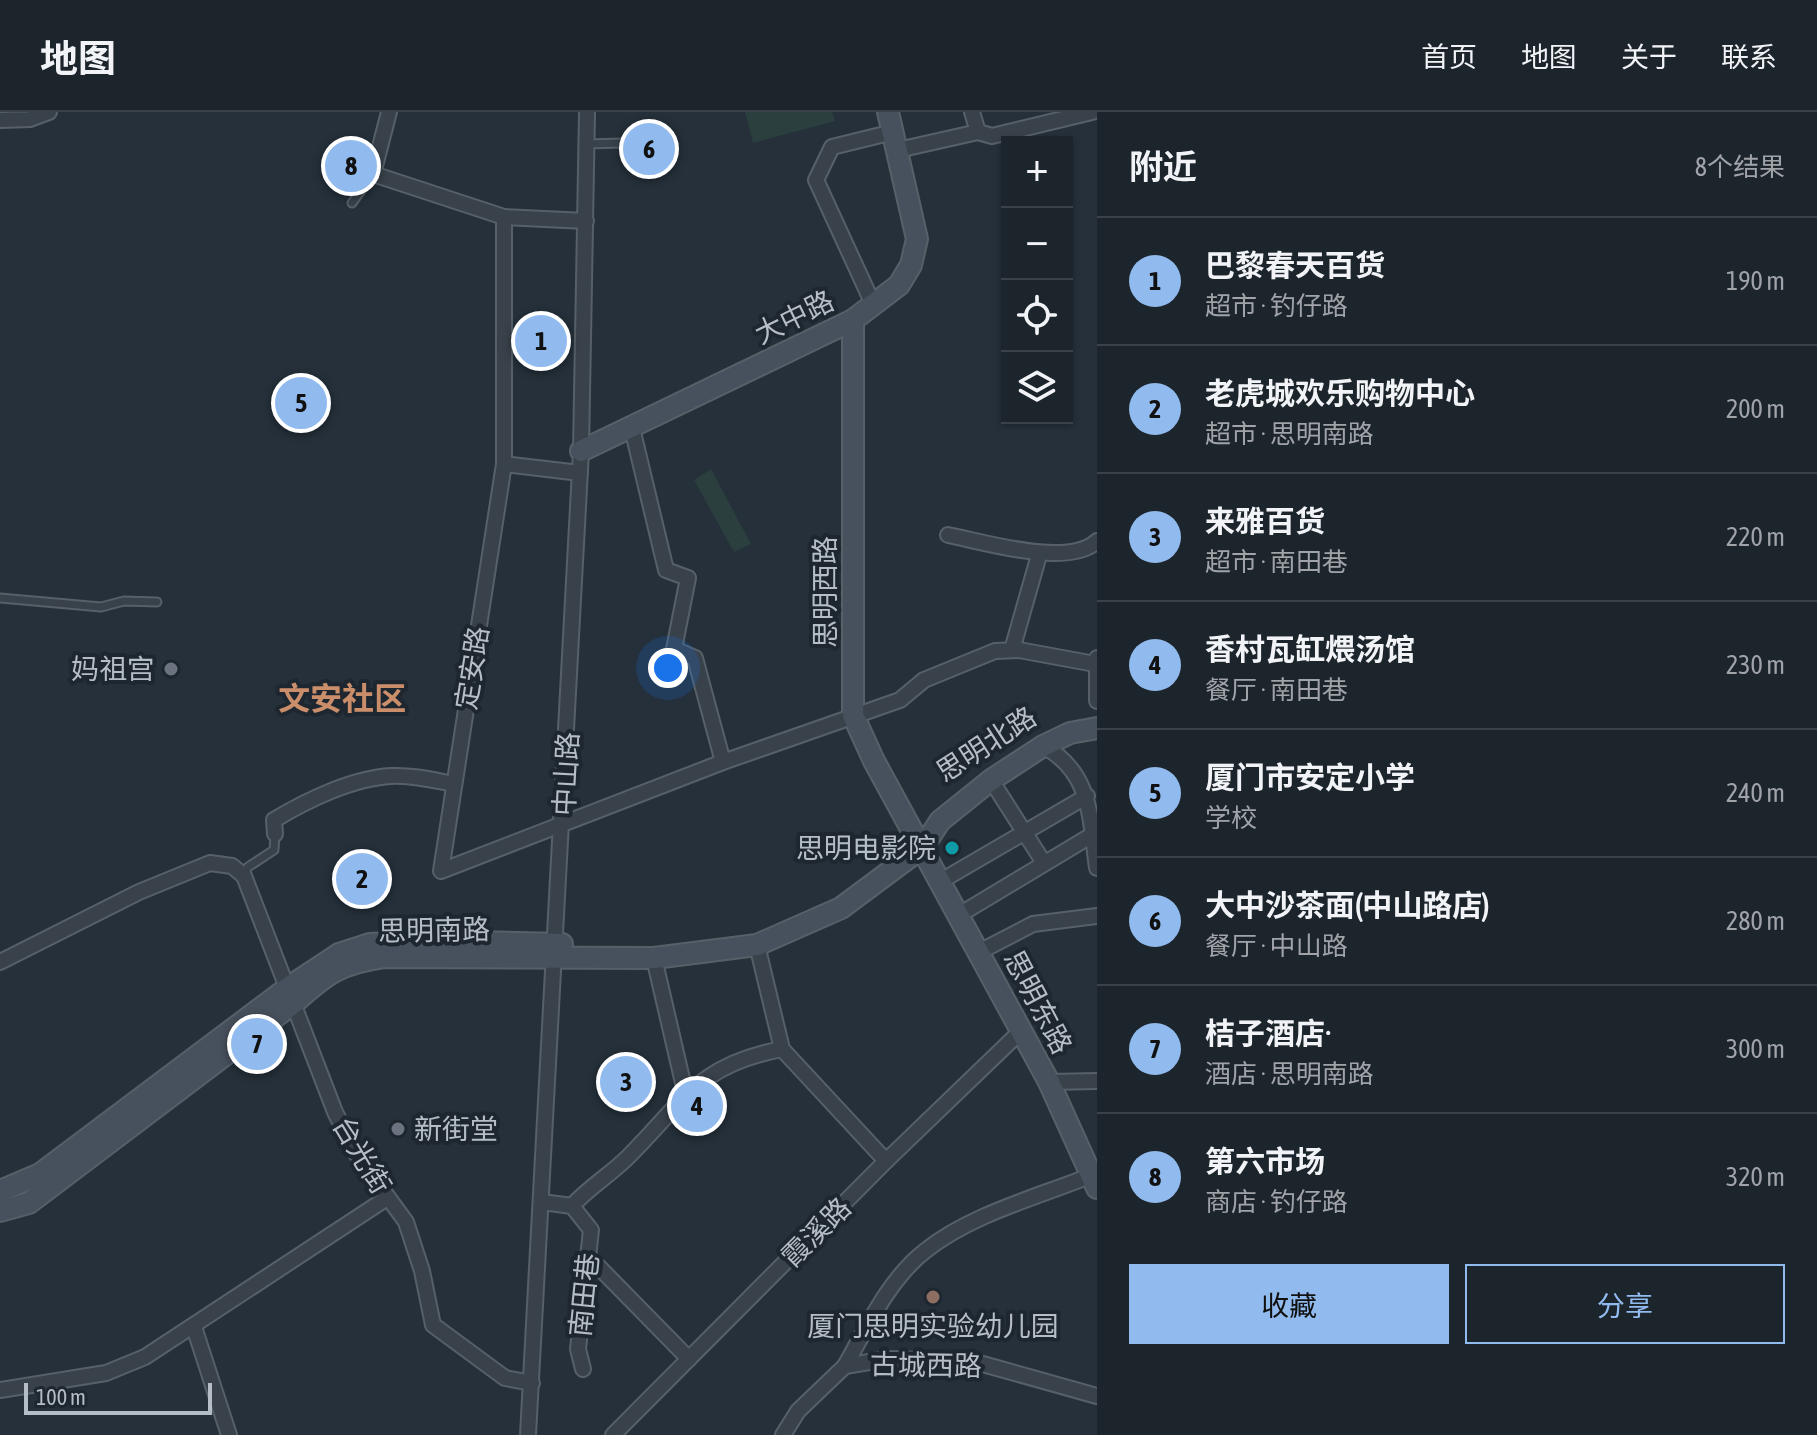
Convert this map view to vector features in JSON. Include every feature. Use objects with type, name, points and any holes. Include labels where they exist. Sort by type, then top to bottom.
[{"type":"main road","name":"大中路","points":[[581,451],[853,320],[899,285],[911,265],[917,239],[893,131]]},
{"type":"main road","name":"思明西路","points":[[853,320],[853,715],[919,841]]},
{"type":"main road","name":"思明北路","points":[[919,841],[941,808],[1017,752],[1077,721],[1097,717]]},
{"type":"main road","name":"思明北路","points":[[919,841],[991,780],[1043,746],[1070,733],[1097,728]]},
{"type":"main road","name":"思明东路","points":[[919,841],[1049,1082],[1094,1182]]},
{"type":"main road","name":"思明南路","points":[[0,1211],[29,1203],[339,954],[370,944],[555,950],[654,958],[757,945],[841,908],[919,841]]},
{"type":"main road","name":"思明南路","points":[[555,950],[748,938],[838,899],[919,841]]},
{"type":"main road","name":"思明南路","points":[[0,1191],[40,1174],[292,994]]},
{"type":"street","points":[[0,120],[30,119],[49,112]]},
{"type":"street","points":[[389,112],[373,174],[504,217],[586,221]]},
{"type":"street","name":"中山路","points":[[528,1435],[564,823],[581,451],[587,112]]},
{"type":"street","points":[[972,112],[978,132]]},
{"type":"street","points":[[873,304],[816,180],[832,147],[893,131],[978,132],[992,136],[1092,112]]},
{"type":"street","name":"定安路","points":[[504,217],[504,464],[441,871],[564,823]]},
{"type":"street","points":[[632,428],[666,570],[688,578],[674,649],[695,658],[723,762]]},
{"type":"street","points":[[504,464],[580,473]]},
{"type":"street","points":[[948,535],[1039,555],[1095,547]]},
{"type":"street","points":[[1012,650],[1039,555]]},
{"type":"street","points":[[564,823],[723,762],[900,700],[924,680],[995,651],[1012,650],[1096,661],[1097,701]]},
{"type":"street","points":[[1043,746],[1064,757],[1087,796],[1095,832],[1097,868]]},
{"type":"street","points":[[275,834],[274,820],[283,814],[310,800],[357,784],[388,776],[454,784]]},
{"type":"street","points":[[991,780],[1044,863]]},
{"type":"street","points":[[941,881],[1087,796]]},
{"type":"street","points":[[959,915],[1095,832]]},
{"type":"street","points":[[0,962],[139,892],[210,863],[232,866],[244,876]]},
{"type":"street","name":"台光街","points":[[244,876],[335,1112],[355,1152],[406,1222],[422,1271],[433,1325],[505,1378],[532,1383]]},
{"type":"street","points":[[979,952],[1033,924],[1097,916]]},
{"type":"street","points":[[757,945],[782,1049],[886,1161]]},
{"type":"street","points":[[654,958],[686,1096]]},
{"type":"street","name":"霞溪路","points":[[613,1435],[886,1161],[1021,1031]]},
{"type":"street","points":[[542,1202],[572,1206],[589,1186],[625,1160],[706,1076],[743,1057],[782,1049]]},
{"type":"street","points":[[1049,1082],[1097,1081]]},
{"type":"street","points":[[845,1366],[884,1298],[923,1251],[960,1230],[1094,1182]]},
{"type":"street","points":[[0,1390],[106,1373],[145,1357],[387,1198]]},
{"type":"street","name":"南田巷","points":[[572,1206],[591,1230],[578,1349],[583,1369]]},
{"type":"street","points":[[588,1256],[689,1359]]},
{"type":"street","points":[[194,1327],[229,1435]]},
{"type":"street","name":"古城西路","points":[[783,1435],[798,1411],[845,1366],[887,1359],[972,1361],[1097,1396]]},
{"type":"lane","points":[[587,144],[656,142]]},
{"type":"lane","points":[[352,203],[373,174]]},
{"type":"lane","points":[[0,598],[101,607],[124,601],[157,602]]},
{"type":"lane","points":[[244,876],[248,867],[274,850],[275,834]]},
{"type":"green space","points":[[745,112],[832,112],[835,121],[753,143]]},
{"type":"green space","points":[[711,469],[751,544],[734,552],[694,480]]},
{"type":"place","name":"大中沙茶面(中山路店)","points":[[649,149]]},
{"type":"place","name":"第六市场","points":[[351,166]]},
{"type":"place","name":"巴黎春天百货","points":[[541,341]]},
{"type":"place","name":"厦门市安定小学","points":[[301,403]]},
{"type":"place","name":"妈祖宫","points":[[171,669]]},
{"type":"place","name":"思明电影院","points":[[952,848]]},
{"type":"place","name":"老虎城欢乐购物中心","points":[[362,879]]},
{"type":"place","name":"桔子酒店·","points":[[257,1044]]},
{"type":"place","name":"来雅百货","points":[[626,1082]]},
{"type":"place","name":"香村瓦缸煨汤馆","points":[[697,1106]]},
{"type":"place","name":"新街堂","points":[[398,1129]]},
{"type":"place","name":"厦门思明实验幼儿园","points":[[933,1297]]},
{"type":"district","name":"文安社区","points":[[342,698]]}]
